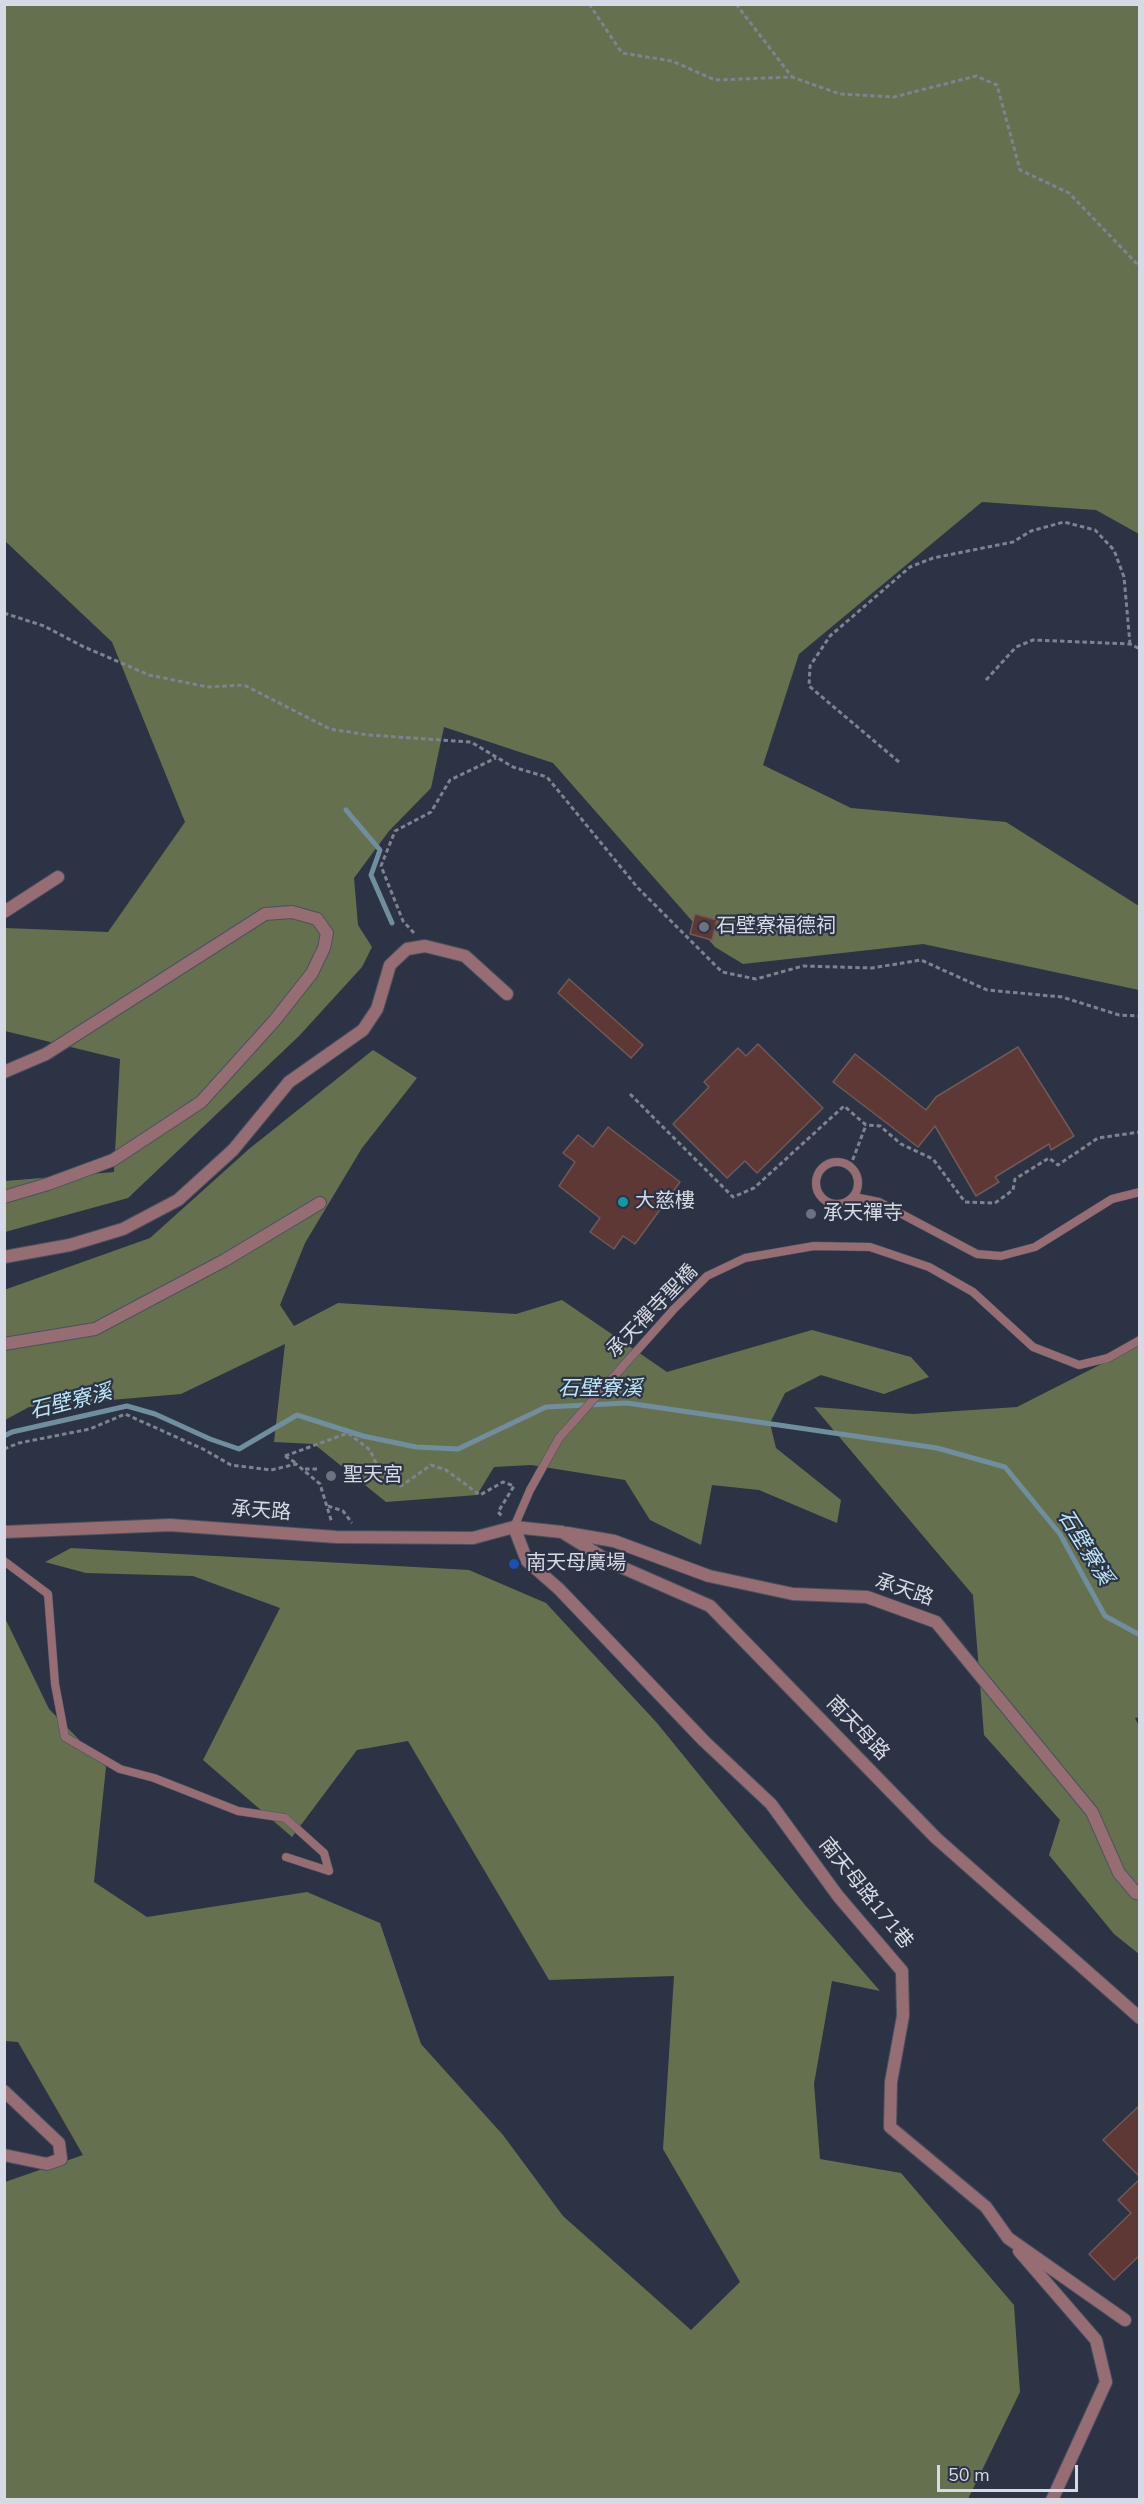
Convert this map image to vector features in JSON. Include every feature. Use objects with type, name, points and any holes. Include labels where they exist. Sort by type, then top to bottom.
[{"type":"street","points":[[4,912],[58,877]]},
{"type":"street","points":[[4,1072],[46,1054],[265,914],[292,912],[317,919],[327,933],[324,948],[312,973],[275,1020],[201,1102],[113,1160],[48,1184],[4,1197]]},
{"type":"street","points":[[4,1257],[70,1245],[123,1229],[178,1200],[233,1149],[288,1082],[363,1030],[377,1009],[390,965],[407,949],[425,946],[465,956],[507,994]]},
{"type":"street","points":[[4,1344],[95,1329],[225,1260],[320,1203]]},
{"type":"street","name":"承天路","points":[[4,1532],[170,1525],[336,1537],[473,1538],[514,1527]]},
{"type":"street","name":"南天母路","points":[[514,1527],[562,1533],[612,1563],[710,1606],[936,1838],[1140,2019]]},
{"type":"street","name":"南天母路171巷","points":[[514,1527],[527,1561],[558,1589],[704,1741],[771,1804],[838,1896],[902,1971],[903,2016],[891,2082],[890,2127],[986,2207],[1008,2238],[1125,2320]]},
{"type":"street","name":"承天路","points":[[562,1533],[614,1541],[709,1576],[793,1594],[867,1597],[936,1622],[1092,1812],[1119,1873],[1136,1893],[1140,1894]]},
{"type":"street","points":[[4,2091],[59,2143],[61,2159],[47,2164],[4,2155]]},
{"type":"street","points":[[1008,2238],[1096,2340],[1106,2382],[1052,2499]]},
{"type":"lane","points":[[837,1162],[850,1167],[858,1178],[854,1197],[842,1204],[822,1199],[816,1186],[816,1179],[824,1167],[837,1162]]},
{"type":"lane","points":[[854,1197],[879,1203],[977,1254],[1001,1257],[1035,1247],[1112,1199],[1140,1192]]},
{"type":"lane","name":"承天禪寺聖橋","points":[[514,1527],[530,1490],[559,1438],[674,1309],[707,1276],[745,1258],[814,1246],[870,1247],[929,1267],[973,1292],[1033,1347],[1079,1365],[1108,1358],[1140,1340]]},
{"type":"lane","points":[[4,1562],[48,1594],[55,1684],[65,1737],[120,1769],[154,1778],[238,1811],[285,1818],[324,1853],[329,1871],[286,1857]]},
{"type":"path","points":[[589,4],[622,53],[672,61],[715,80],[792,77],[840,94],[894,97],[976,76],[997,85],[1020,170],[1069,193],[1140,267]]},
{"type":"path","points":[[736,4],[792,77]]},
{"type":"path","points":[[899,762],[809,686],[810,666],[830,636],[910,567],[933,558],[1012,542],[1031,531],[1064,522],[1095,530],[1114,550],[1124,577],[1130,644]]},
{"type":"path","points":[[4,613],[44,626],[82,646],[149,675],[208,687],[244,686],[330,729],[368,735],[471,742],[513,767],[547,777],[638,888],[722,972],[756,980],[803,966],[872,968],[921,960],[987,990],[1062,997],[1119,1015],[1140,1016]]},
{"type":"path","points":[[986,680],[1017,647],[1033,640],[1130,644],[1140,650]]},
{"type":"path","points":[[425,946],[403,921],[381,866],[395,831],[431,812],[450,780],[496,757]]},
{"type":"path","points":[[630,1094],[733,1197],[754,1188],[844,1106],[866,1125],[880,1126],[901,1144],[933,1159],[965,1202],[995,1203],[1013,1190],[1015,1179],[1049,1158],[1058,1165],[1098,1138],[1140,1132]]},
{"type":"path","points":[[850,1167],[866,1125]]},
{"type":"path","points":[[4,1449],[19,1443],[90,1429],[125,1414],[203,1449],[231,1465],[271,1470],[296,1464]]},
{"type":"path","points":[[336,1537],[320,1484],[305,1469],[285,1456],[348,1433],[370,1450],[379,1470],[401,1486],[431,1465],[446,1470],[480,1495],[503,1482],[514,1486],[498,1512],[514,1527]]},
{"type":"path","points":[[305,1469],[318,1469]]},
{"type":"path","points":[[328,1506],[343,1511],[362,1536]]},
{"type":"green space","points":[[5,5],[1139,5],[1139,534],[1096,510],[982,502],[799,654],[763,765],[851,808],[1006,822],[1139,906],[1139,990],[923,944],[743,964],[715,947],[553,763],[444,727],[431,788],[389,831],[354,878],[358,925],[372,947],[362,967],[299,1036],[128,1198],[5,1232],[5,1181],[114,1172],[120,1059],[5,1031],[5,928],[108,932],[185,822],[112,642],[5,541]]},
{"type":"green space","points":[[373,1050],[417,1078],[362,1148],[305,1243],[280,1305],[294,1326],[338,1303],[516,1314],[562,1300],[667,1372],[812,1330],[911,1357],[929,1377],[884,1394],[821,1375],[785,1393],[770,1423],[776,1448],[841,1500],[837,1523],[759,1490],[712,1485],[701,1545],[650,1520],[625,1480],[531,1465],[494,1467],[477,1495],[386,1502],[314,1444],[274,1442],[285,1344],[181,1394],[29,1407],[5,1420],[4,1290],[150,1238],[249,1149]]},
{"type":"green space","points":[[1139,1338],[1140,1717],[1135,1718],[1140,1728],[1139,1954],[1114,1934],[1049,1855],[1060,1820],[984,1735],[973,1595],[814,1407],[913,1414],[1017,1407],[1129,1350]]},
{"type":"green space","points":[[71,1548],[469,1570],[546,1603],[657,1723],[805,1905],[880,1991],[832,1981],[814,2084],[820,2159],[901,2173],[1014,2305],[1020,2392],[968,2499],[5,2499],[5,2182],[83,2155],[18,2042],[5,2041],[4,1616],[49,1709],[106,1767],[94,1882],[147,1917],[307,1892],[380,1923],[421,2044],[503,2135],[563,2216],[691,2330],[740,2282],[663,2149],[674,1976],[549,1980],[408,1741],[357,1750],[292,1837],[203,1760],[280,1608],[193,1576],[86,1573],[45,1562]]},
{"type":"building","name":"石壁寮福德祠","points":[[695,914],[717,920],[712,940],[690,934]]},
{"type":"building","points":[[569,979],[643,1045],[631,1058],[558,993]]},
{"type":"building","points":[[758,1044],[823,1108],[757,1173],[745,1161],[727,1178],[673,1124],[709,1087],[704,1082],[738,1048],[746,1056]]},
{"type":"building","points":[[1018,1047],[1074,1136],[1051,1150],[1049,1144],[995,1177],[999,1182],[976,1196],[935,1126],[918,1147],[833,1082],[855,1054],[926,1110],[936,1097]]},
{"type":"building","name":"大慈樓","points":[[608,1127],[680,1182],[635,1244],[623,1236],[614,1249],[590,1232],[600,1218],[559,1186],[575,1162],[563,1153],[578,1135],[593,1147]]},
{"type":"building","points":[[1140,2105],[1140,2177],[1103,2140]]},
{"type":"building","points":[[1140,2179],[1140,2255],[1114,2280],[1089,2254],[1131,2213],[1118,2200]]},
{"type":"waterway","points":[[346,810],[380,850],[371,875],[392,923]]},
{"type":"waterway","name":"石壁寮溪","points":[[4,1436],[12,1432],[127,1406],[155,1414],[210,1439],[239,1449],[297,1415],[363,1436],[416,1447],[458,1449],[546,1407],[627,1403],[937,1448],[1005,1467],[1060,1534],[1105,1616],[1140,1635]]},
{"type":"place","name":"石壁寮福德祠","points":[[704,927]]},
{"type":"place","name":"大慈樓","points":[[623,1202]]},
{"type":"place","name":"承天禪寺","points":[[811,1214]]},
{"type":"place","name":"聖天宮","points":[[331,1476]]},
{"type":"place","name":"南天母廣場","points":[[514,1564]]}]
